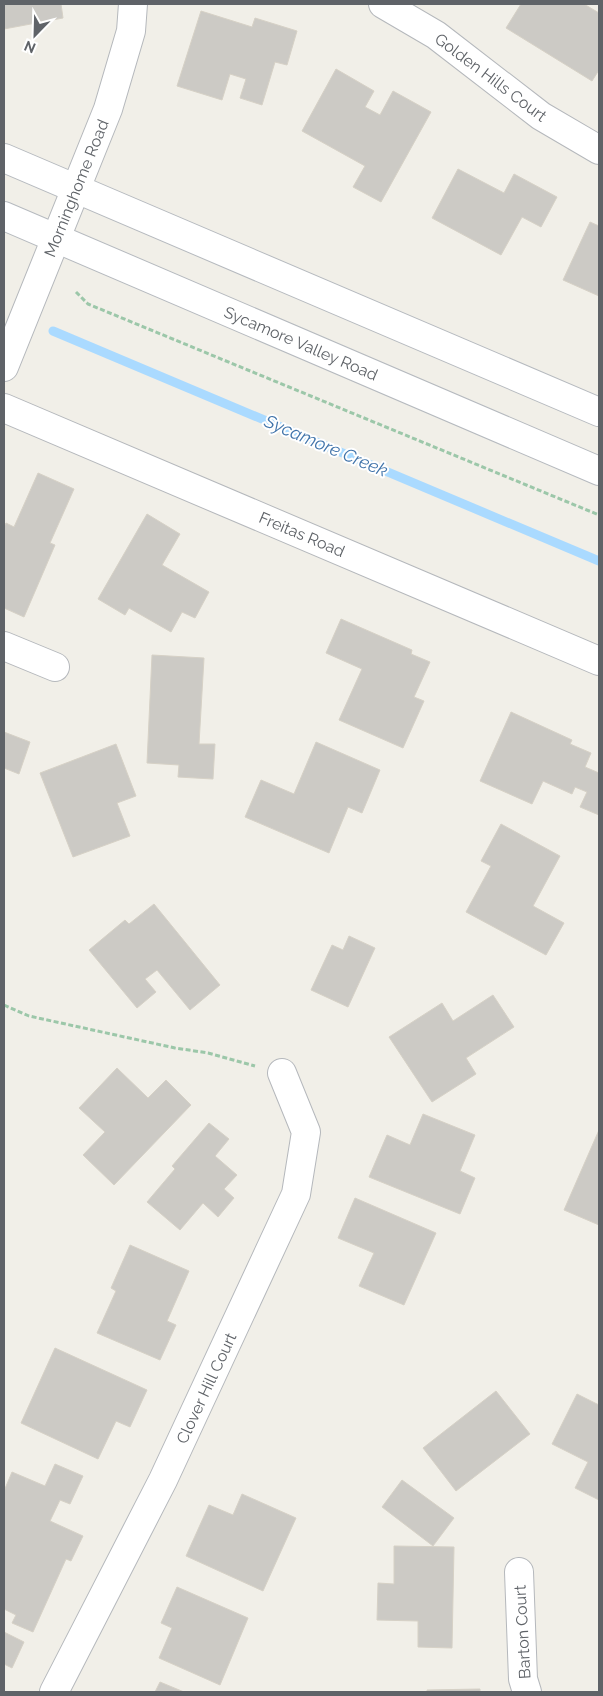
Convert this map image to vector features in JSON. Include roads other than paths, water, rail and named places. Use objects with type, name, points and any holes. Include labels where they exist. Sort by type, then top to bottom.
[{"type":"street","name":"Morninghome Road","points":[[4,367],[108,109],[131,30],[133,4]]},
{"type":"street","name":"Golden Hills Court","points":[[383,4],[436,35],[541,116],[599,150]]},
{"type":"street","points":[[4,158],[599,412]]},
{"type":"street","name":"Sycamore Valley Road","points":[[4,216],[599,471]]},
{"type":"street","name":"Freitas Road","points":[[4,408],[599,661]]},
{"type":"street","points":[[4,646],[55,667]]},
{"type":"street","name":"Clover Hill Court","points":[[54,1692],[163,1480],[296,1194],[306,1132],[282,1073]]},
{"type":"street","name":"Barton Court","points":[[519,1572],[523,1679],[527,1692]]},
{"type":"waterway","name":"Sycamore Creek","points":[[53,331],[599,561]]}]
